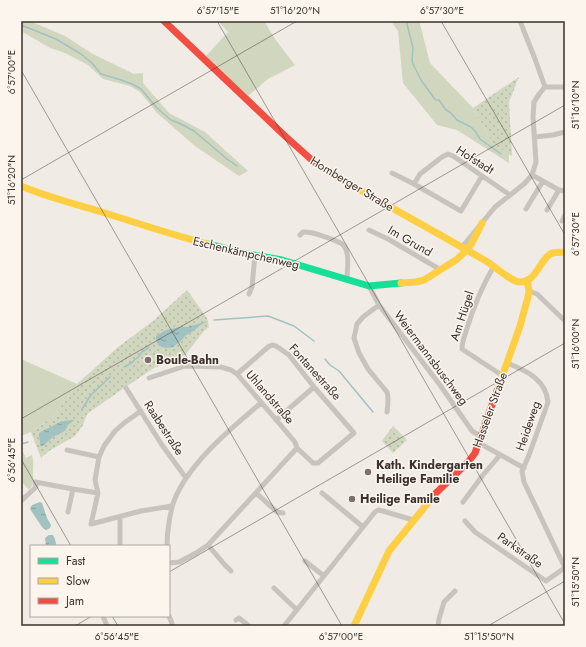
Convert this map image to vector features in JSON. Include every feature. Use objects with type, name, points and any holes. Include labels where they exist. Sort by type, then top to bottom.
[{"type":"street","name":"Homberger Straße","points":[[164,21],[268,121],[312,160],[328,172],[464,248],[494,266],[510,278],[519,282],[527,280]]},
{"type":"street","points":[[520,21],[545,87]]},
{"type":"street","points":[[482,223],[495,207],[524,184],[532,175],[536,162],[533,117],[534,102],[540,92],[545,87],[565,87]]},
{"type":"street","points":[[535,137],[565,132]]},
{"type":"street","name":"Hofstadt","points":[[414,184],[420,174],[448,154],[510,194]]},
{"type":"street","points":[[392,174],[414,184],[461,211],[482,176]]},
{"type":"street","points":[[532,175],[559,190],[565,191]]},
{"type":"street","points":[[526,209],[543,181]]},
{"type":"street","name":"Eschenkämpchenweg","points":[[21,186],[35,192],[183,238],[282,260],[369,286],[424,280],[456,260],[464,248],[472,243],[482,223]]},
{"type":"street","points":[[547,210],[559,190]]},
{"type":"street","points":[[562,221],[565,215]]},
{"type":"street","name":"Im Grund","points":[[369,230],[388,238],[441,270]]},
{"type":"street","points":[[300,235],[306,231],[345,245],[348,253],[347,279]]},
{"type":"street","points":[[527,280],[533,276],[549,255],[553,253],[565,252]]},
{"type":"street","points":[[249,294],[252,287],[255,255]]},
{"type":"street","name":"Am Hügel","points":[[494,266],[471,314],[462,343],[462,349],[503,376]]},
{"type":"street","name":"Hasseler Straße","points":[[354,626],[386,556],[434,494],[469,461],[475,453],[520,326],[530,292],[527,280]]},
{"type":"street","name":"Weiermannsbuschweg","points":[[369,286],[379,305],[443,389],[472,432],[500,455],[524,468]]},
{"type":"street","points":[[530,292],[537,294],[565,321]]},
{"type":"street","points":[[379,305],[363,317],[357,324],[354,338],[359,353],[368,369],[387,392],[387,412]]},
{"type":"street","name":"Fontanestraße","points":[[237,374],[272,345],[276,346],[289,356],[354,433]]},
{"type":"street","name":"Heideweg","points":[[507,363],[528,372],[536,379],[544,388],[548,399],[524,468]]},
{"type":"street","name":"Uhlandstraße","points":[[149,378],[185,366],[221,367],[231,370],[237,374],[295,442],[297,448],[313,463],[318,463],[354,433]]},
{"type":"street","points":[[276,420],[314,387]]},
{"type":"street","name":"Raabestraße","points":[[126,388],[162,445],[186,478]]},
{"type":"street","points":[[167,545],[172,506],[186,478],[215,444],[261,403]]},
{"type":"street","points":[[141,411],[115,431],[104,446],[95,480],[98,493],[91,524],[141,511],[172,506]]},
{"type":"street","points":[[170,563],[178,562],[208,545],[297,448]]},
{"type":"street","points":[[67,450],[100,457]]},
{"type":"street","points":[[463,502],[500,455]]},
{"type":"street","points":[[524,468],[522,471],[524,482],[565,567]]},
{"type":"street","points":[[21,501],[36,487],[35,482],[98,493]]},
{"type":"street","points":[[68,512],[73,489]]},
{"type":"street","points":[[256,493],[277,512],[283,513]]},
{"type":"street","points":[[322,493],[363,527]]},
{"type":"street","points":[[284,626],[375,512],[378,510],[383,511],[413,520]]},
{"type":"street","points":[[120,517],[120,545]]},
{"type":"street","name":"Parkstraße","points":[[465,521],[475,532],[546,581],[565,567]]},
{"type":"street","points":[[208,545],[231,571]]},
{"type":"street","points":[[305,561],[324,576]]},
{"type":"street","points":[[274,588],[297,610]]},
{"type":"street","points":[[438,626],[444,602],[455,591]]},
{"type":"street","points":[[236,620],[239,618],[249,626]]},
{"type":"green space","points":[[21,21],[30,21],[65,36],[93,54],[134,74],[143,73],[143,83],[169,113],[205,132],[248,171],[239,176],[195,146],[157,113],[140,92],[130,86],[103,79],[88,65],[65,53],[50,48],[21,31]]},
{"type":"green space","points":[[264,21],[275,39],[295,65],[268,79],[248,96],[206,56],[228,32],[219,22]]},
{"type":"green space","points":[[391,21],[419,21],[430,63],[473,108],[493,144],[509,155],[509,163],[457,130],[437,125],[403,83],[398,31]]},
{"type":"green space","points":[[519,77],[509,102],[512,156],[493,144],[473,108]]},
{"type":"green space","points":[[187,290],[207,318],[209,327],[185,355],[154,368],[87,414],[83,425],[75,436],[49,451],[41,458],[31,432],[54,416],[77,384],[118,347],[153,321]]},
{"type":"green space","points":[[21,359],[77,384],[54,416],[31,432],[21,436]]},
{"type":"green space","points":[[393,426],[407,440],[393,453],[382,441]]},
{"type":"green space","points":[[23,452],[26,458],[32,455],[33,460],[33,481],[29,490],[21,481],[21,453]]},
{"type":"water","points":[[208,321],[185,336],[173,347],[166,348],[159,346],[156,341],[156,336],[166,330],[188,327]]},
{"type":"water","points":[[74,420],[68,425],[65,431],[53,437],[43,446],[40,446],[39,433],[60,422]]},
{"type":"water","points":[[40,502],[42,503],[51,525],[50,528],[46,530],[42,527],[30,509],[32,505]]},
{"type":"water","points":[[49,535],[53,535],[56,545],[46,545],[45,538]]},
{"type":"waterway","points":[[407,21],[413,48],[412,61],[421,80],[434,98],[439,100],[446,110],[457,120],[471,127],[480,139],[501,154]]},
{"type":"waterway","points":[[21,25],[56,39],[81,54],[92,63],[101,74],[132,84],[141,89],[157,108],[171,120],[194,131],[237,166]]},
{"type":"waterway","points":[[214,320],[268,316],[294,326],[314,341]]},
{"type":"waterway","points":[[124,367],[133,362],[149,347]]},
{"type":"waterway","points":[[325,359],[330,365],[339,371],[373,412]]},
{"type":"waterway","points":[[82,409],[91,395],[110,377]]},
{"type":"waterway","points":[[21,444],[28,442]]},
{"type":"traffic: fast","points":[[208,244],[243,253],[282,260],[369,286],[401,283]]},
{"type":"traffic: slow","points":[[314,162],[328,172],[486,261],[508,277],[517,281],[520,282],[530,279],[550,254],[555,252],[565,252]]},
{"type":"traffic: slow","points":[[21,186],[41,194],[208,244]]},
{"type":"traffic: slow","points":[[401,283],[424,280],[456,260],[472,243],[482,223]]},
{"type":"traffic: slow","points":[[497,391],[520,326],[528,297],[529,291],[527,280]]},
{"type":"traffic: slow","points":[[354,626],[389,551],[436,493]]},
{"type":"traffic: jam","points":[[164,21],[314,162]]},
{"type":"traffic: jam","points":[[436,493],[469,461],[475,453],[497,391]]},
{"type":"place","name":"Boule-Bahn","points":[[148,360]]},
{"type":"place","name":"Kath. Kindergarten Heilige Familie","points":[[368,472]]},
{"type":"place","name":"Heilige Famile","points":[[352,499]]}]
